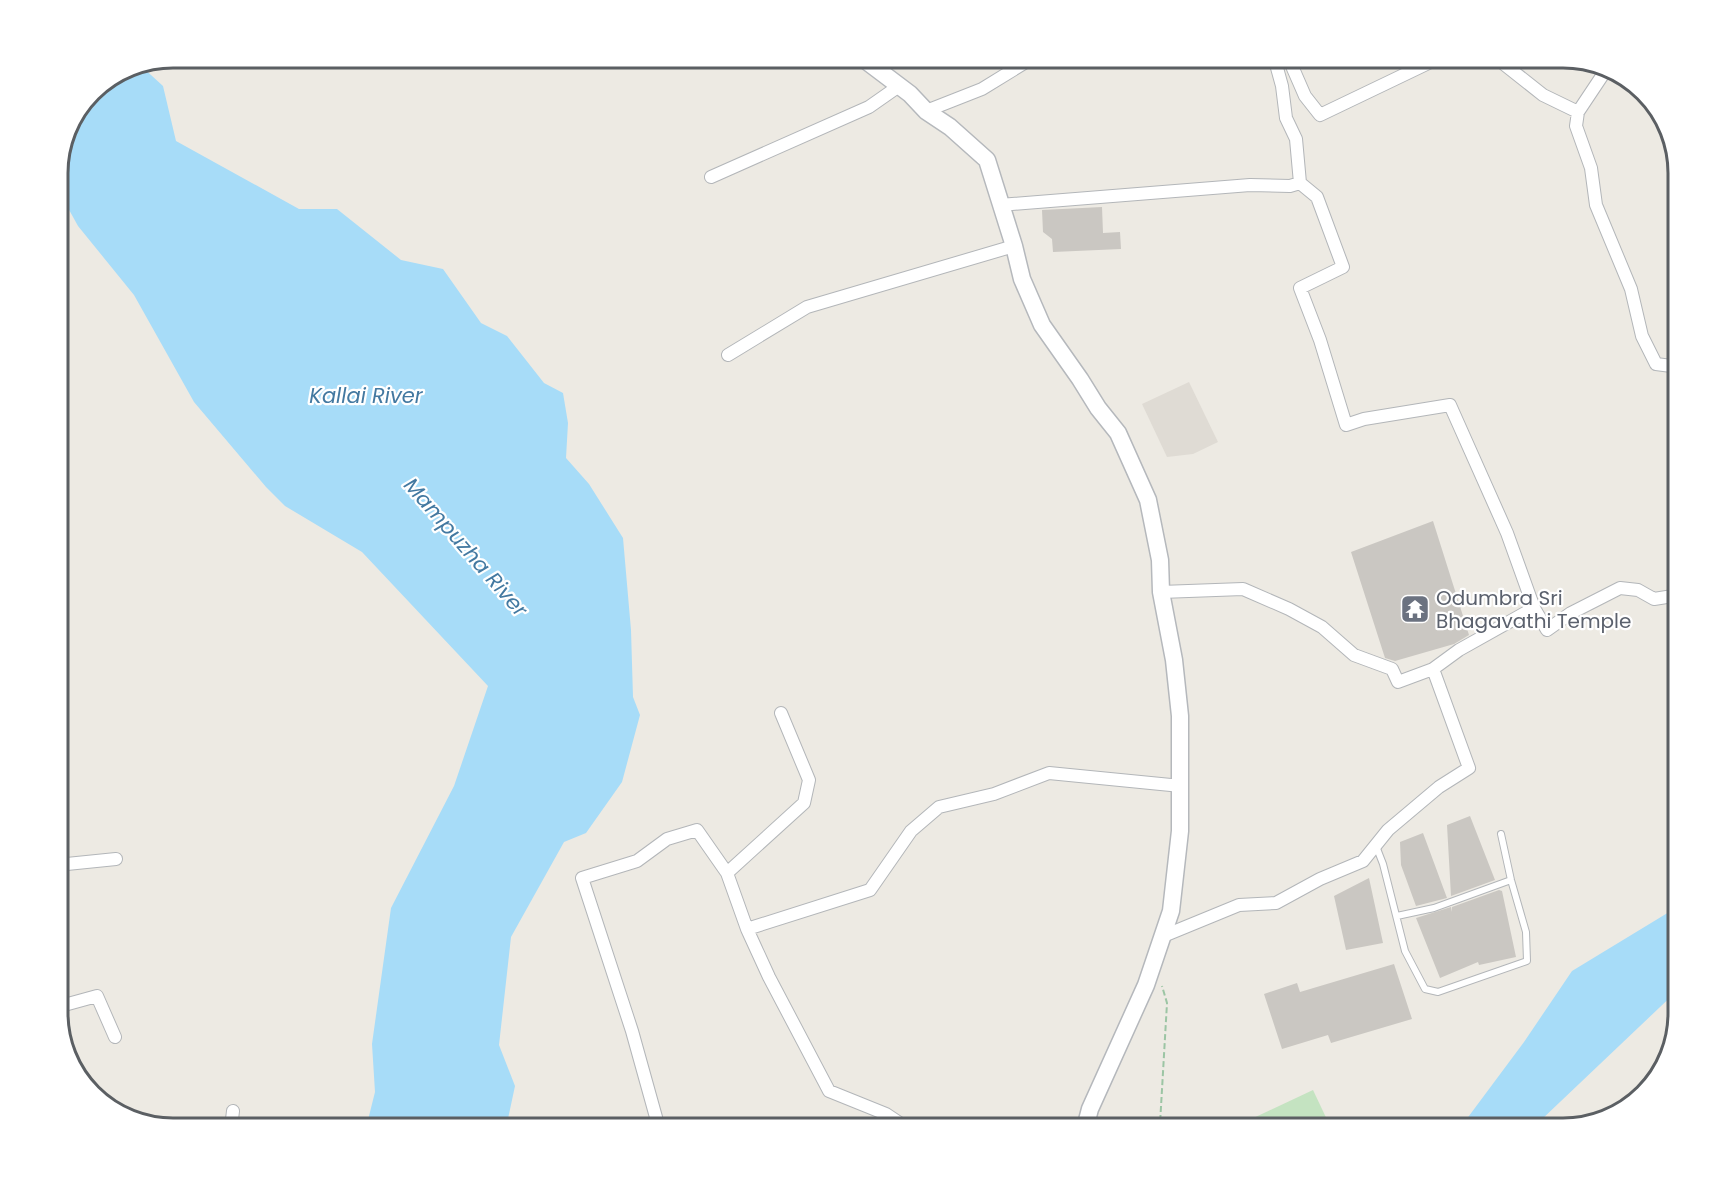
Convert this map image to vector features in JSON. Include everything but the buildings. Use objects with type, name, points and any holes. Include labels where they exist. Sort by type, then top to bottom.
[{"type":"main road","points":[[875,68],[926,111],[950,127],[987,160],[1022,279],[1042,325],[1098,408],[1118,433],[1149,500],[1160,560],[1161,592],[1174,660],[1180,716],[1180,831],[1171,911],[1146,985],[1088,1118]]},
{"type":"street","points":[[926,111],[982,89],[1016,68]]},
{"type":"street","points":[[1277,68],[1286,118],[1296,139],[1300,183],[1317,197],[1343,267],[1300,288],[1320,340],[1346,425],[1450,405],[1507,532],[1534,608],[1546,630],[1620,588],[1638,590],[1654,599],[1668,597]]},
{"type":"street","points":[[1293,68],[1305,96],[1320,115],[1418,68]]},
{"type":"street","points":[[1509,68],[1543,95],[1578,112]]},
{"type":"street","points":[[1603,75],[1578,112],[1576,126],[1591,168],[1596,205],[1631,289],[1642,336],[1656,364],[1668,366]]},
{"type":"street","points":[[711,177],[869,107],[899,86]]},
{"type":"street","points":[[1000,205],[1250,184],[1290,186],[1300,183]]},
{"type":"street","points":[[728,355],[807,307],[1014,246]]},
{"type":"street","points":[[1161,592],[1243,589],[1289,609],[1322,627],[1354,655],[1392,669],[1398,682],[1433,669],[1459,650],[1534,608]]},
{"type":"street","points":[[1161,937],[1239,905],[1276,903],[1320,879],[1363,861],[1388,830],[1439,787],[1469,768],[1433,669]]},
{"type":"street","points":[[727,873],[804,803],[809,780],[781,713]]},
{"type":"street","points":[[747,929],[870,890],[911,831],[939,807],[994,794],[1049,773],[1181,786]]},
{"type":"street","points":[[656,1118],[632,1031],[582,878],[637,861],[667,839],[697,830],[727,873],[747,929],[769,977],[829,1091],[892,1118]]},
{"type":"street","points":[[68,864],[116,859]]},
{"type":"street","points":[[68,1003],[97,996],[115,1037]]},
{"type":"street","points":[[232,1118],[233,1111]]},
{"type":"street","points":[[882,1118],[886,1114]]},
{"type":"lane","points":[[1376,845],[1405,951],[1425,989],[1438,992],[1527,961],[1526,932],[1501,834]]},
{"type":"lane","points":[[1397,916],[1434,908],[1511,880]]},
{"type":"path","points":[[1154,959],[1167,1003],[1160,1118]]},
{"type":"shaded area","points":[[1189,382],[1218,442],[1193,454],[1167,457],[1142,404]]},
{"type":"green space","points":[[1313,1090],[1326,1118],[1253,1118]]},
{"type":"water","name":"Kallai River","points":[[147,71],[163,86],[176,141],[299,209],[337,209],[401,260],[443,269],[481,323],[507,336],[544,383],[563,393],[568,423],[566,458],[589,484],[623,538],[631,630],[633,697],[640,715],[622,782],[586,833],[564,842],[511,937],[499,1045],[515,1086],[508,1118],[368,1118],[375,1092],[372,1044],[391,908],[454,786],[488,686],[362,552],[285,506],[266,487],[194,402],[134,295],[78,226],[68,208],[68,166],[71,145],[78,126],[103,94],[120,82]]},
{"type":"water","points":[[1668,913],[1668,999],[1543,1118],[1467,1118],[1524,1042],[1572,971]]},
{"type":"place","name":"Odumbra Sri Bhagavathi Temple","points":[[1415,609]]},
{"type":"water label","name":"Mampuzha River","points":[[466,547]]}]
